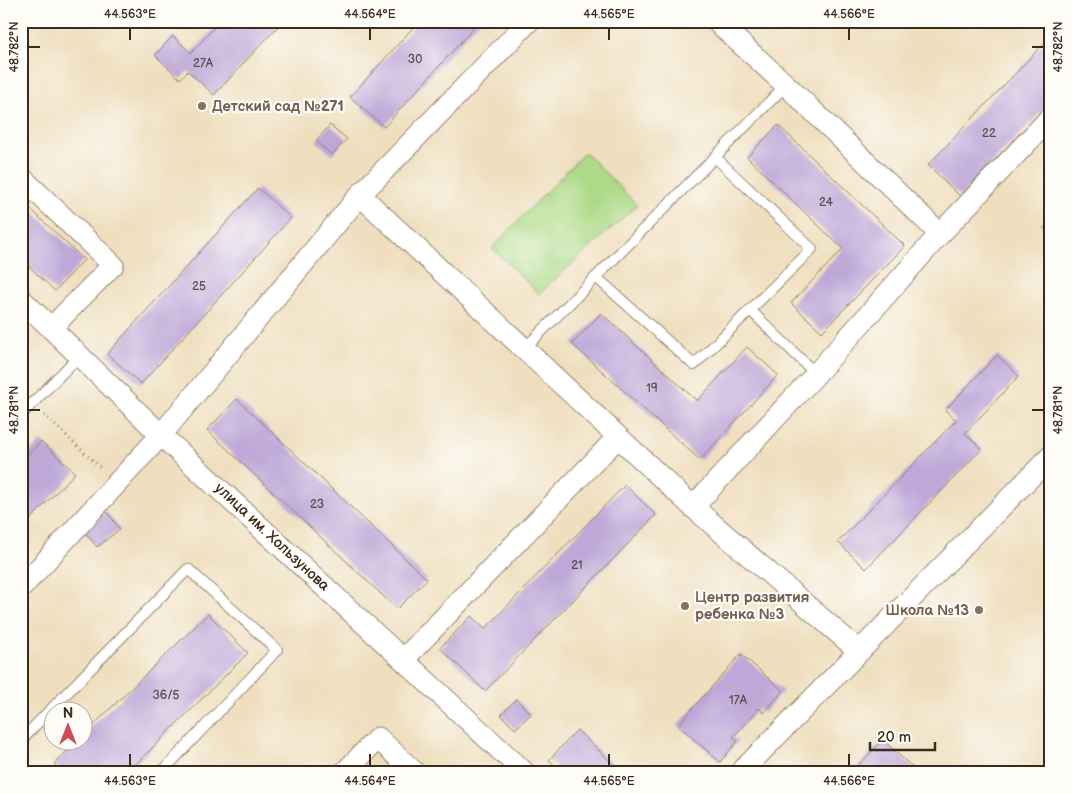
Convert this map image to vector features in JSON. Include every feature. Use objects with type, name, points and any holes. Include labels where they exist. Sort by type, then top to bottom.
[{"type":"street","points":[[21,588],[161,434],[360,196],[529,21]]},
{"type":"street","points":[[716,21],[786,85],[940,234]]},
{"type":"street","points":[[693,508],[816,374],[940,234],[1051,117]]},
{"type":"street","points":[[21,178],[113,265],[51,328]]},
{"type":"street","points":[[360,196],[693,508],[859,651]]},
{"type":"street","name":"улица им. Хользунова","points":[[21,299],[161,434],[404,660],[516,770]]},
{"type":"street","points":[[404,660],[618,438]]},
{"type":"street","points":[[740,773],[1051,456]]},
{"type":"street","points":[[344,773],[378,738],[415,773]]},
{"type":"lane","points":[[524,349],[786,85]]},
{"type":"lane","points":[[596,278],[694,364],[812,249],[714,157]]},
{"type":"lane","points":[[750,310],[816,374]]},
{"type":"lane","points":[[21,416],[80,356]]},
{"type":"lane","points":[[21,740],[188,569],[277,650],[161,773]]},
{"type":"path","points":[[32,404],[117,483]]},
{"type":"green space","points":[[585,152],[637,205],[539,294],[492,248]]},
{"type":"building","points":[[220,21],[283,21],[214,95],[188,71],[180,79],[155,55],[173,36],[191,53]]},
{"type":"building","points":[[419,21],[480,21],[384,127],[350,97]]},
{"type":"building","points":[[1051,36],[1051,101],[960,196],[928,165]]},
{"type":"building","points":[[330,125],[347,139],[332,155],[316,141]]},
{"type":"building","points":[[778,125],[905,246],[822,332],[791,303],[843,249],[747,157]]},
{"type":"building","points":[[258,188],[291,218],[141,384],[107,354]]},
{"type":"building","points":[[21,200],[84,260],[55,291],[21,259]]},
{"type":"building","points":[[1051,220],[1051,236],[1043,228]]},
{"type":"building","points":[[601,313],[697,401],[747,347],[778,375],[700,460],[572,344]]},
{"type":"building","points":[[997,355],[1019,376],[965,433],[982,449],[866,569],[838,542],[956,420],[945,410]]},
{"type":"building","points":[[237,399],[427,579],[397,609],[207,430]]},
{"type":"building","points":[[41,441],[75,473],[21,529],[21,462]]},
{"type":"building","points":[[625,485],[656,515],[485,691],[440,648],[471,616],[485,629]]},
{"type":"building","points":[[107,512],[120,529],[97,547],[84,531]]},
{"type":"building","points":[[208,614],[248,653],[127,773],[63,773],[54,764],[67,752],[92,752],[92,726]]},
{"type":"building","points":[[741,654],[783,691],[764,713],[759,708],[733,737],[738,741],[720,762],[678,725]]},
{"type":"building","points":[[516,699],[531,714],[515,729],[501,715]]},
{"type":"building","points":[[577,730],[623,773],[563,773],[549,760]]},
{"type":"building","points":[[883,740],[913,768],[908,773],[851,773]]},
{"type":"place","name":"Детский сад №271","points":[[202,106]]},
{"type":"place","name":"Центр развития ребенка №3","points":[[685,606]]},
{"type":"place","name":"Школа №13","points":[[979,610]]}]
